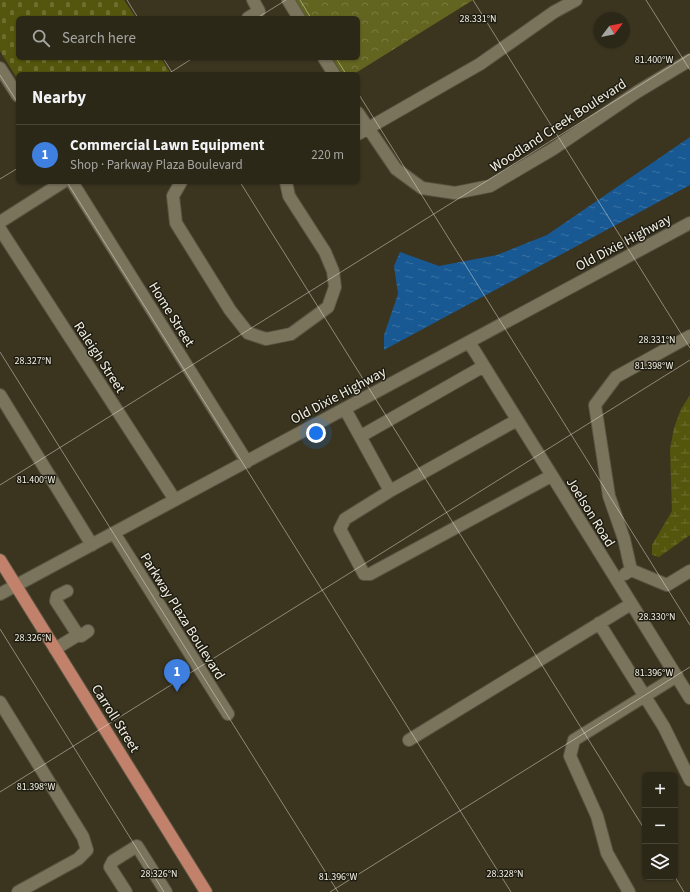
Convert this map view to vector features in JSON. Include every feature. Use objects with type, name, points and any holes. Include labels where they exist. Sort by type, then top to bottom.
[{"type":"main road","name":"Carroll Street","points":[[0,560],[206,892]]},
{"type":"street","points":[[251,16],[259,11],[253,0]]},
{"type":"street","points":[[288,0],[299,16]]},
{"type":"street","points":[[363,131],[480,64],[554,12],[576,0]]},
{"type":"street","points":[[325,60],[333,72]]},
{"type":"street","name":"Woodland Creek Boulevard","points":[[360,120],[363,131],[396,168],[422,188],[455,193],[490,186],[553,149],[637,92],[690,60]]},
{"type":"street","points":[[1,72],[16,93]]},
{"type":"street","points":[[0,222],[61,184]]},
{"type":"street","name":"Home Street","points":[[73,184],[247,462]]},
{"type":"street","points":[[179,184],[176,187],[173,196],[173,208],[176,223],[230,310],[248,333],[266,339],[291,334],[328,307],[335,287],[333,271],[325,252],[289,196],[286,184]]},
{"type":"street","name":"Old Dixie Highway","points":[[0,594],[690,223]]},
{"type":"street","name":"Raleigh Street","points":[[0,229],[174,500]]},
{"type":"street","points":[[631,570],[624,539],[609,496],[595,406],[616,377],[690,336]]},
{"type":"street","name":"Joelson Road","points":[[469,342],[690,698]]},
{"type":"street","points":[[361,436],[484,366]]},
{"type":"street","points":[[0,395],[92,545]]},
{"type":"street","points":[[345,409],[390,491]]},
{"type":"street","points":[[517,420],[390,491],[345,519],[340,529],[364,574],[370,574],[551,476]]},
{"type":"street","name":"Parkway Plaza Boulevard","points":[[114,533],[228,714]]},
{"type":"street","points":[[631,570],[667,585],[690,571]]},
{"type":"street","points":[[616,580],[631,570]]},
{"type":"street","points":[[55,649],[83,633],[56,601],[58,596],[67,591]]},
{"type":"street","points":[[409,740],[631,604]]},
{"type":"street","points":[[599,623],[664,727],[690,780]]},
{"type":"street","points":[[629,892],[607,853],[597,816],[570,756],[574,740],[677,676]]},
{"type":"street","points":[[0,702],[83,837],[87,850],[78,859],[18,892]]},
{"type":"street","points":[[126,892],[110,867],[113,861],[137,846],[166,892]]},
{"type":"green space","points":[[0,0],[124,0],[135,16],[16,16],[16,60],[162,60],[170,72],[16,72],[16,77],[0,51]]},
{"type":"green space","points":[[294,0],[473,0],[357,72],[339,72],[331,60],[360,60],[360,16],[305,16]]},
{"type":"green space","points":[[690,395],[690,535],[659,557],[652,555],[652,545],[672,511],[670,449],[674,428],[681,409]]},
{"type":"water","points":[[690,137],[690,185],[384,350],[384,335],[398,294],[394,266],[400,252],[439,266],[497,255],[547,235]]},
{"type":"place","name":"Commercial Lawn Equipment","points":[[177,692]]}]
